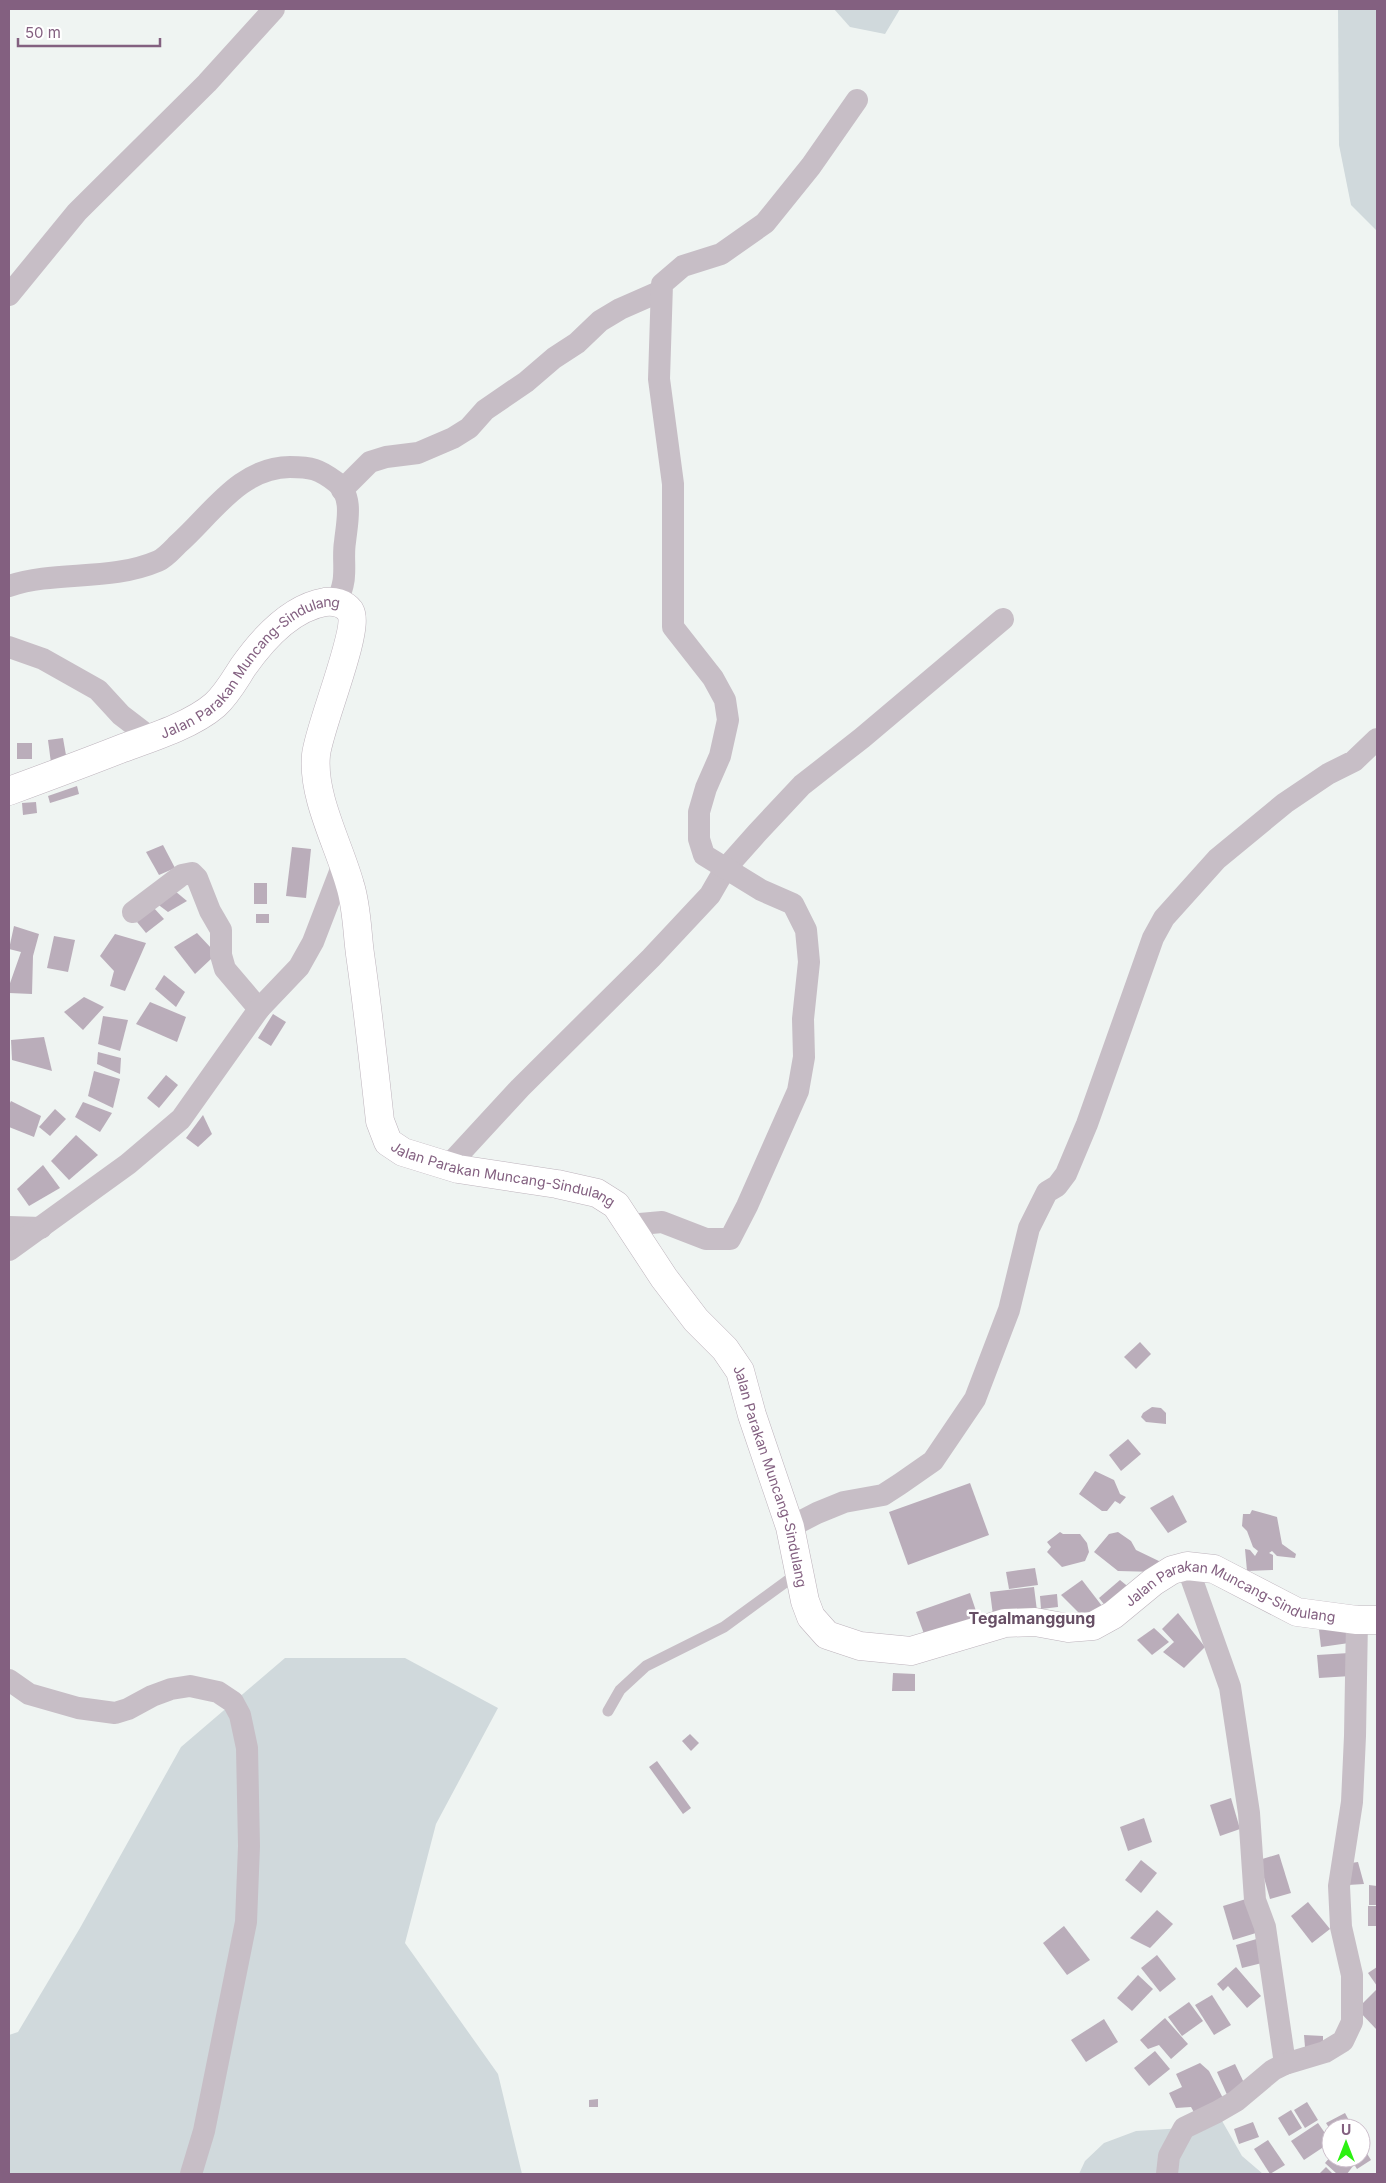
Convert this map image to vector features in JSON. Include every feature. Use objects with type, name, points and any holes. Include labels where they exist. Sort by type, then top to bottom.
[{"type":"street","points":[[9,295],[78,212],[207,83],[274,9]]},
{"type":"street","points":[[630,1225],[662,1222],[706,1239],[730,1239],[747,1206],[798,1090],[804,1057],[803,1019],[809,962],[806,930],[793,904],[761,890],[704,855],[699,838],[699,812],[706,788],[720,756],[728,720],[725,700],[713,678],[672,627],[672,484],[659,379],[662,284],[683,266],[721,254],[765,223],[811,166],[857,100]]},
{"type":"street","points":[[342,490],[370,462],[386,457],[418,454],[470,428],[485,410],[526,382],[554,358],[577,343],[600,321],[620,309],[661,292]]},
{"type":"street","points":[[9,586],[49,579],[110,574],[137,569],[160,560],[192,532],[224,497],[243,483],[265,472],[285,467],[308,467],[323,472],[342,490],[347,500],[348,523],[344,544],[344,579],[338,602]]},
{"type":"street","name":"Jalan Parakan Muncang-Sindulang","points":[[9,791],[151,738],[200,716],[214,706],[229,690],[258,647],[279,625],[300,611],[318,603],[338,602],[351,613],[352,623],[347,650],[320,731],[316,764],[319,788],[351,886],[380,1121],[388,1142],[403,1152],[448,1166],[597,1193],[616,1205],[664,1278],[696,1320],[725,1349],[740,1372],[752,1416],[790,1528],[805,1601],[812,1618],[827,1635],[860,1646],[910,1651],[1006,1623],[1035,1622],[1068,1628],[1094,1626],[1113,1615],[1172,1570],[1186,1566],[1214,1569],[1298,1612],[1367,1620]]},
{"type":"street","points":[[448,1166],[520,1088],[651,958],[710,895],[725,869],[802,785],[862,738],[1003,619]]},
{"type":"street","points":[[9,647],[43,659],[98,690],[120,715],[151,738]]},
{"type":"street","points":[[790,1528],[844,1502],[884,1495],[934,1461],[975,1399],[1009,1310],[1029,1228],[1047,1192],[1057,1186],[1066,1174],[1093,1107],[1153,938],[1164,918],[1217,859],[1285,803],[1328,774],[1354,762],[1377,739]]},
{"type":"street","points":[[9,1250],[128,1164],[181,1119],[260,1009],[299,967],[313,942],[343,864]]},
{"type":"street","points":[[133,912],[182,875],[192,873],[197,878],[210,911],[222,930],[221,955],[225,969],[260,1009]]},
{"type":"street","points":[[9,1227],[41,1228]]},
{"type":"street","points":[[1186,1566],[1230,1687],[1249,1813],[1255,1900],[1265,1927],[1285,2064]]},
{"type":"street","points":[[1168,2174],[1169,2156],[1184,2128],[1236,2101],[1273,2070],[1285,2064],[1324,2052],[1343,2041],[1352,2022],[1352,1974],[1340,1927],[1339,1886],[1352,1802],[1355,1736],[1367,1620]]},
{"type":"street","points":[[9,1680],[29,1694],[78,1708],[115,1713],[128,1709],[164,1691],[190,1686],[218,1692],[233,1702],[240,1715],[247,1748],[249,1846],[246,1922],[204,2132],[191,2174]]},
{"type":"lane","points":[[608,1711],[620,1690],[646,1666],[724,1627],[798,1572]]},
{"type":"shaded area","points":[[834,9],[900,9],[885,34],[850,27]]},
{"type":"shaded area","points":[[1338,9],[1377,9],[1377,231],[1351,205],[1339,145]]},
{"type":"shaded area","points":[[285,1658],[405,1658],[498,1708],[436,1824],[405,1943],[498,2074],[522,2174],[9,2174],[9,2035],[18,2032],[80,1928],[181,1747]]},
{"type":"shaded area","points":[[1217,2112],[1242,2156],[1263,2174],[1079,2174],[1085,2161],[1104,2143],[1136,2131],[1184,2128]]},
{"type":"building","points":[[63,738],[67,761],[51,763],[48,740]]},
{"type":"building","points":[[17,743],[32,743],[32,759],[17,759]]},
{"type":"building","points":[[77,786],[79,794],[50,803],[48,796]]},
{"type":"building","points":[[36,802],[37,813],[23,815],[22,803]]},
{"type":"building","points":[[163,845],[175,868],[159,875],[146,852]]},
{"type":"building","points":[[292,847],[311,849],[306,898],[286,896]]},
{"type":"building","points":[[254,883],[267,883],[267,904],[254,904]]},
{"type":"building","points":[[175,891],[187,901],[168,912],[156,903]]},
{"type":"building","points":[[153,907],[164,919],[146,933],[137,922]]},
{"type":"building","points":[[256,914],[269,914],[269,923],[256,923]]},
{"type":"building","points":[[14,926],[39,934],[33,956],[32,994],[9,993],[9,986],[21,952],[9,949]]},
{"type":"building","points":[[197,933],[212,949],[212,958],[195,974],[174,947]]},
{"type":"building","points":[[115,934],[146,943],[125,991],[110,986],[114,971],[100,956]]},
{"type":"building","points":[[54,936],[75,940],[68,972],[47,968]]},
{"type":"building","points":[[164,975],[185,992],[176,1007],[155,989]]},
{"type":"building","points":[[84,997],[104,1007],[83,1030],[64,1012]]},
{"type":"building","points":[[150,1002],[186,1017],[177,1042],[136,1024]]},
{"type":"building","points":[[273,1014],[286,1022],[271,1046],[258,1038]]},
{"type":"building","points":[[103,1016],[128,1020],[120,1051],[98,1044]]},
{"type":"building","points":[[44,1037],[52,1071],[12,1060],[11,1040]]},
{"type":"building","points":[[98,1052],[121,1058],[120,1074],[97,1064]]},
{"type":"building","points":[[94,1071],[120,1079],[113,1108],[88,1096]]},
{"type":"building","points":[[166,1075],[178,1085],[159,1108],[147,1098]]},
{"type":"building","points":[[11,1101],[41,1116],[34,1137],[9,1127],[9,1105]]},
{"type":"building","points":[[83,1102],[112,1113],[100,1132],[75,1117]]},
{"type":"building","points":[[55,1109],[66,1119],[50,1136],[39,1127]]},
{"type":"building","points":[[203,1115],[212,1134],[198,1147],[186,1138]]},
{"type":"building","points":[[76,1135],[98,1155],[69,1180],[51,1161]]},
{"type":"building","points":[[43,1165],[60,1188],[29,1206],[17,1189]]},
{"type":"building","points":[[1140,1342],[1151,1354],[1136,1369],[1124,1357]]},
{"type":"building","points":[[1152,1407],[1161,1408],[1166,1413],[1166,1424],[1146,1422],[1141,1417],[1143,1413]]},
{"type":"building","points":[[1128,1439],[1141,1454],[1121,1471],[1109,1455]]},
{"type":"building","points":[[1095,1471],[1114,1480],[1120,1494],[1126,1497],[1120,1504],[1115,1501],[1107,1511],[1102,1511],[1079,1494]]},
{"type":"building","points":[[970,1483],[989,1535],[908,1565],[889,1512]]},
{"type":"building","points":[[1173,1495],[1187,1522],[1168,1533],[1150,1508]]},
{"type":"building","points":[[1252,1510],[1277,1517],[1282,1544],[1296,1554],[1295,1558],[1277,1556],[1272,1551],[1269,1553],[1273,1555],[1273,1570],[1247,1571],[1245,1549],[1250,1550],[1255,1556],[1258,1551],[1253,1547],[1247,1531],[1242,1526],[1243,1514],[1250,1514]]},
{"type":"building","points":[[1060,1532],[1063,1534],[1080,1534],[1087,1543],[1089,1552],[1085,1561],[1062,1567],[1047,1552],[1051,1547],[1047,1542]]},
{"type":"building","points":[[1118,1532],[1131,1541],[1136,1550],[1163,1563],[1157,1572],[1118,1571],[1094,1552],[1109,1534]]},
{"type":"building","points":[[1035,1568],[1038,1585],[1009,1589],[1006,1572]]},
{"type":"building","points":[[1082,1580],[1109,1615],[1089,1623],[1061,1595]]},
{"type":"building","points":[[1120,1580],[1137,1594],[1111,1613],[1099,1598]]},
{"type":"building","points":[[1034,1587],[1037,1611],[993,1615],[990,1592]]},
{"type":"building","points":[[970,1593],[980,1623],[927,1642],[916,1612]]},
{"type":"building","points":[[1057,1594],[1058,1607],[1041,1609],[1040,1596]]},
{"type":"building","points":[[1178,1613],[1205,1647],[1184,1668],[1163,1652],[1174,1642],[1162,1629]]},
{"type":"building","points":[[1347,1627],[1349,1643],[1321,1647],[1319,1630]]},
{"type":"building","points":[[1154,1628],[1169,1642],[1152,1655],[1137,1640]]},
{"type":"building","points":[[1349,1653],[1351,1676],[1319,1678],[1317,1655]]},
{"type":"building","points":[[893,1673],[915,1674],[915,1691],[892,1691]]},
{"type":"building","points":[[690,1734],[699,1743],[691,1751],[682,1741]]},
{"type":"building","points":[[657,1761],[691,1808],[683,1814],[649,1767]]},
{"type":"building","points":[[1231,1798],[1240,1829],[1220,1836],[1210,1805]]},
{"type":"building","points":[[1144,1818],[1152,1842],[1128,1851],[1120,1827]]},
{"type":"building","points":[[1279,1854],[1291,1893],[1270,1899],[1259,1860]]},
{"type":"building","points":[[1141,1860],[1157,1873],[1141,1893],[1125,1880]]},
{"type":"building","points":[[1358,1862],[1364,1884],[1348,1885],[1344,1864]]},
{"type":"building","points":[[1369,1885],[1377,1886],[1377,1905],[1369,1905]]},
{"type":"building","points":[[1246,1899],[1256,1933],[1233,1940],[1223,1906]]},
{"type":"building","points":[[1308,1902],[1330,1929],[1312,1943],[1291,1916]]},
{"type":"building","points":[[1368,1906],[1377,1906],[1377,1926],[1368,1926]]},
{"type":"building","points":[[1157,1910],[1173,1924],[1150,1948],[1130,1938]]},
{"type":"building","points":[[1064,1926],[1090,1960],[1067,1975],[1043,1943]]},
{"type":"building","points":[[1260,1938],[1266,1962],[1242,1968],[1236,1945]]},
{"type":"building","points":[[1157,1955],[1176,1979],[1160,1992],[1141,1968]]},
{"type":"building","points":[[1236,1967],[1261,1996],[1247,2008],[1228,1986],[1223,1991],[1217,1984]]},
{"type":"building","points":[[1377,1967],[1377,1986],[1368,1973]]},
{"type":"building","points":[[1138,1975],[1153,1989],[1132,2011],[1117,1998]]},
{"type":"building","points":[[1377,1989],[1377,2030],[1357,2009]]},
{"type":"building","points":[[1212,1995],[1231,2025],[1214,2035],[1195,2005]]},
{"type":"building","points":[[1189,2002],[1203,2021],[1182,2036],[1168,2017]]},
{"type":"building","points":[[1165,2018],[1188,2044],[1171,2059],[1159,2045],[1148,2049],[1140,2040]]},
{"type":"building","points":[[1104,2019],[1118,2042],[1086,2062],[1071,2040]]},
{"type":"building","points":[[1304,2035],[1323,2036],[1323,2048],[1305,2047]]},
{"type":"building","points":[[1155,2051],[1170,2069],[1149,2086],[1134,2068]]},
{"type":"building","points":[[1200,2063],[1209,2071],[1225,2102],[1196,2116],[1191,2107],[1176,2108],[1169,2093],[1182,2087],[1176,2074]]},
{"type":"building","points":[[1235,2064],[1247,2089],[1228,2097],[1217,2072]]},
{"type":"building","points":[[598,2099],[598,2107],[589,2107],[589,2100]]},
{"type":"building","points":[[1307,2102],[1318,2120],[1305,2128],[1294,2110]]},
{"type":"building","points":[[1291,2110],[1302,2128],[1289,2136],[1278,2118]]},
{"type":"building","points":[[1345,2113],[1348,2118],[1336,2118]]},
{"type":"building","points":[[1253,2122],[1259,2137],[1239,2144],[1234,2129]]},
{"type":"building","points":[[1318,2123],[1321,2127],[1321,2149],[1304,2160],[1291,2141]]},
{"type":"building","points":[[1268,2140],[1285,2165],[1270,2174],[1254,2149]]},
{"type":"building","points":[[1327,2168],[1333,2174],[1319,2174]]},
{"type":"building","points":[[1330,2168],[1352,2168],[1347,2174],[1337,2174]]},
{"type":"district","name":"Tegalmanggung","points":[[1032,1618]]}]
